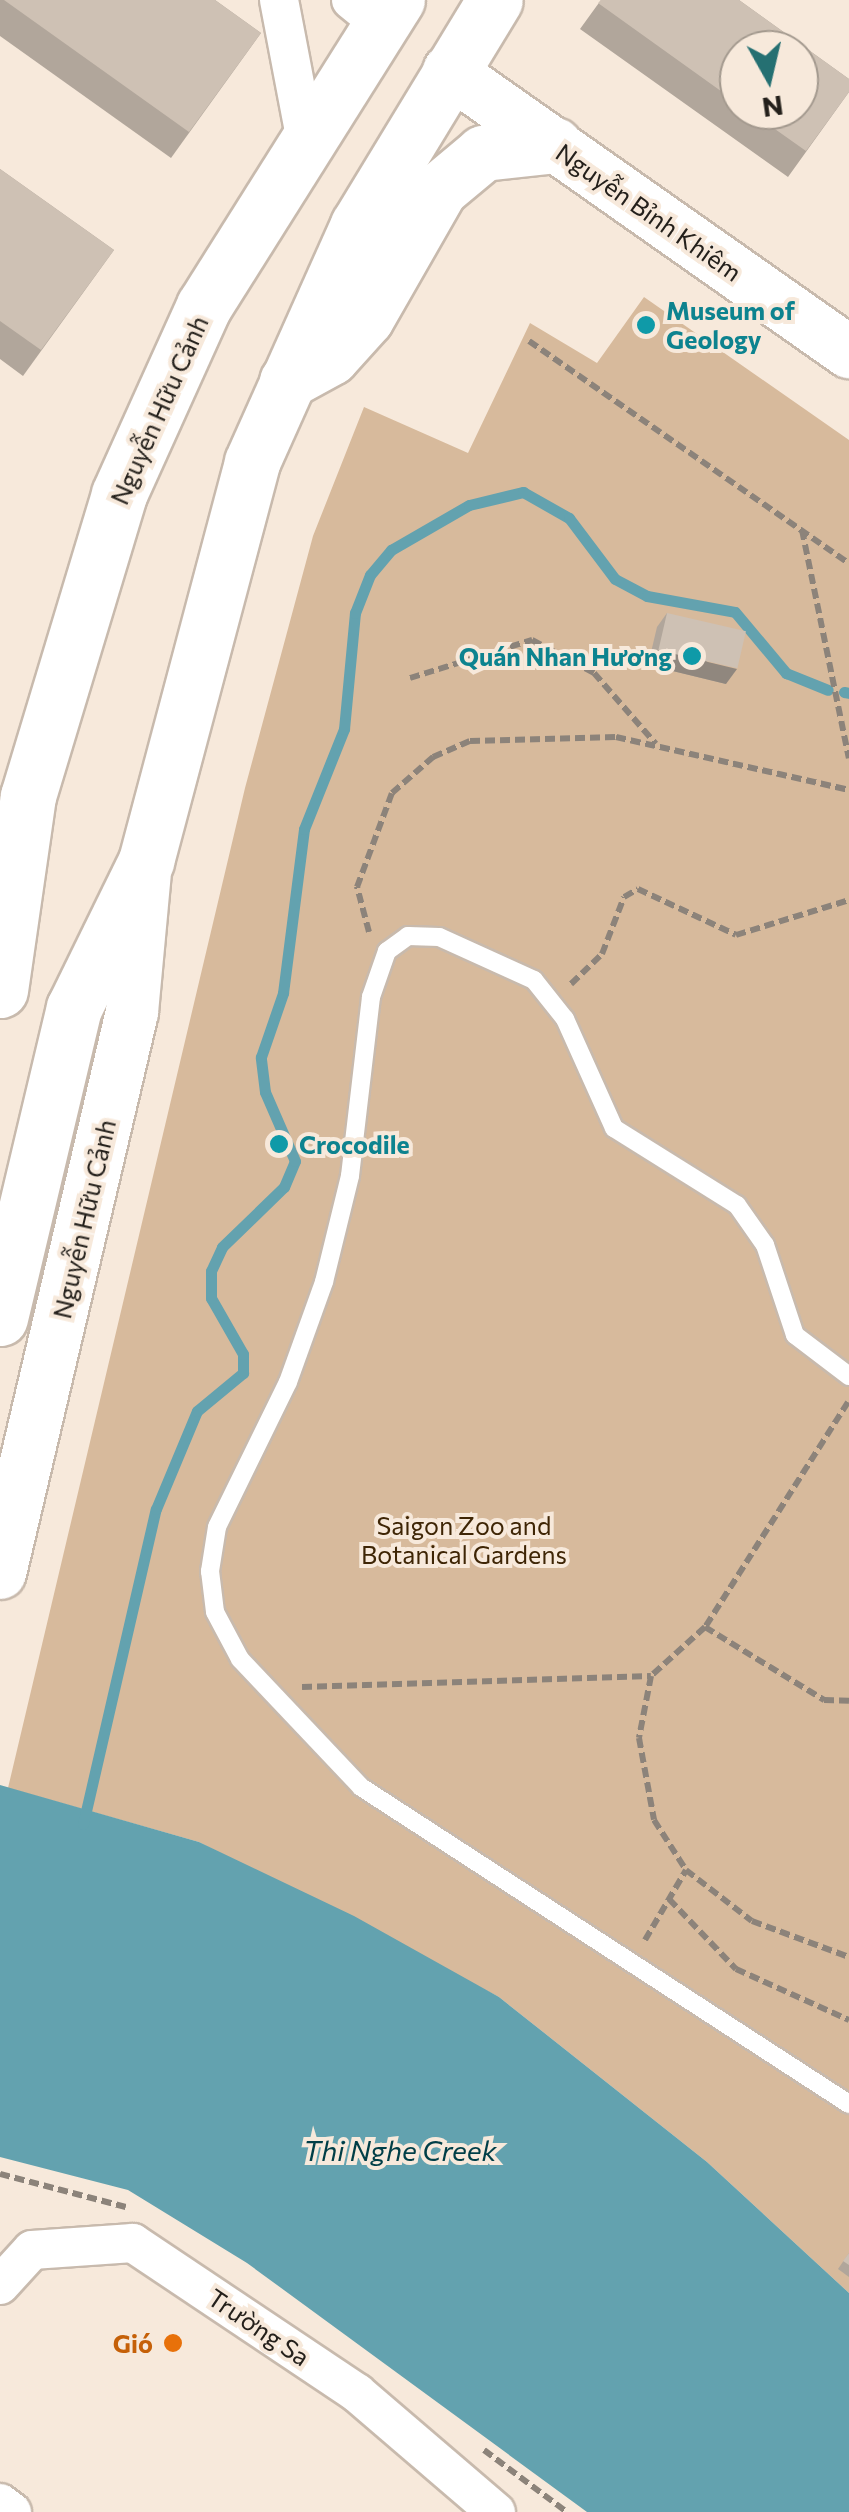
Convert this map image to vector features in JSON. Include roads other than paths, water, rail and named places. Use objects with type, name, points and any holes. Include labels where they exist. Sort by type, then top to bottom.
[{"type":"main road","points":[[380,238],[450,71],[495,0]]},
{"type":"main road","name":"Nguyễn Hữu Cảnh","points":[[0,990],[10,838],[119,494],[204,306],[306,142],[376,8]]},
{"type":"main road","points":[[376,8],[450,71]]},
{"type":"main road","name":"Nguyễn Bỉnh Khiêm","points":[[450,71],[849,352]]},
{"type":"main road","points":[[380,238],[483,153],[555,145]]},
{"type":"main road","name":"Nguyễn Hữu Cảnh","points":[[0,1573],[132,1012],[146,861],[225,546],[287,381],[331,358],[366,318],[380,238]]},
{"type":"main road","name":"Nguyễn Hữu Cảnh","points":[[0,1318],[74,1008],[146,861]]},
{"type":"street","points":[[279,0],[306,142]]},
{"type":"street","name":"Trường Sa","points":[[0,2285],[32,2250],[133,2244],[358,2393],[496,2512]]},
{"type":"street","points":[[0,2503],[12,2512]]},
{"type":"lane","points":[[849,1376],[795,1336],[766,1244],[737,1205],[614,1128],[554,1000],[516,968],[439,938],[408,936],[386,951],[324,1282],[211,1549],[215,1612],[264,1688],[361,1787],[629,1967],[849,2104]]},
{"type":"water","name":"Thi Nghe Creek","points":[[0,1785],[199,1842],[354,1916],[499,1997],[707,2162],[849,2293],[849,2512],[587,2512],[247,2263],[128,2190],[0,2157]]},
{"type":"waterway","points":[[83,1824],[156,1509],[197,1411],[243,1373],[243,1354],[211,1298],[211,1271],[222,1247],[284,1187],[295,1161],[265,1092],[261,1057],[283,993],[304,829],[344,729],[355,613],[370,575],[391,550],[469,505],[523,492],[569,518],[615,579],[647,596],[735,612],[786,673],[828,690]]},
{"type":"waterway","points":[[844,692],[849,693]]},
{"type":"place","name":"Museum of Geology","points":[[646,325]]},
{"type":"place","name":"Quán Nhan Hương","points":[[692,656]]},
{"type":"place","name":"Crocodile","points":[[279,1144]]},
{"type":"place","name":"Gió","points":[[173,2343]]},
{"type":"park label","name":"Saigon Zoo and Botanical Gardens","points":[[464,1540]]}]
